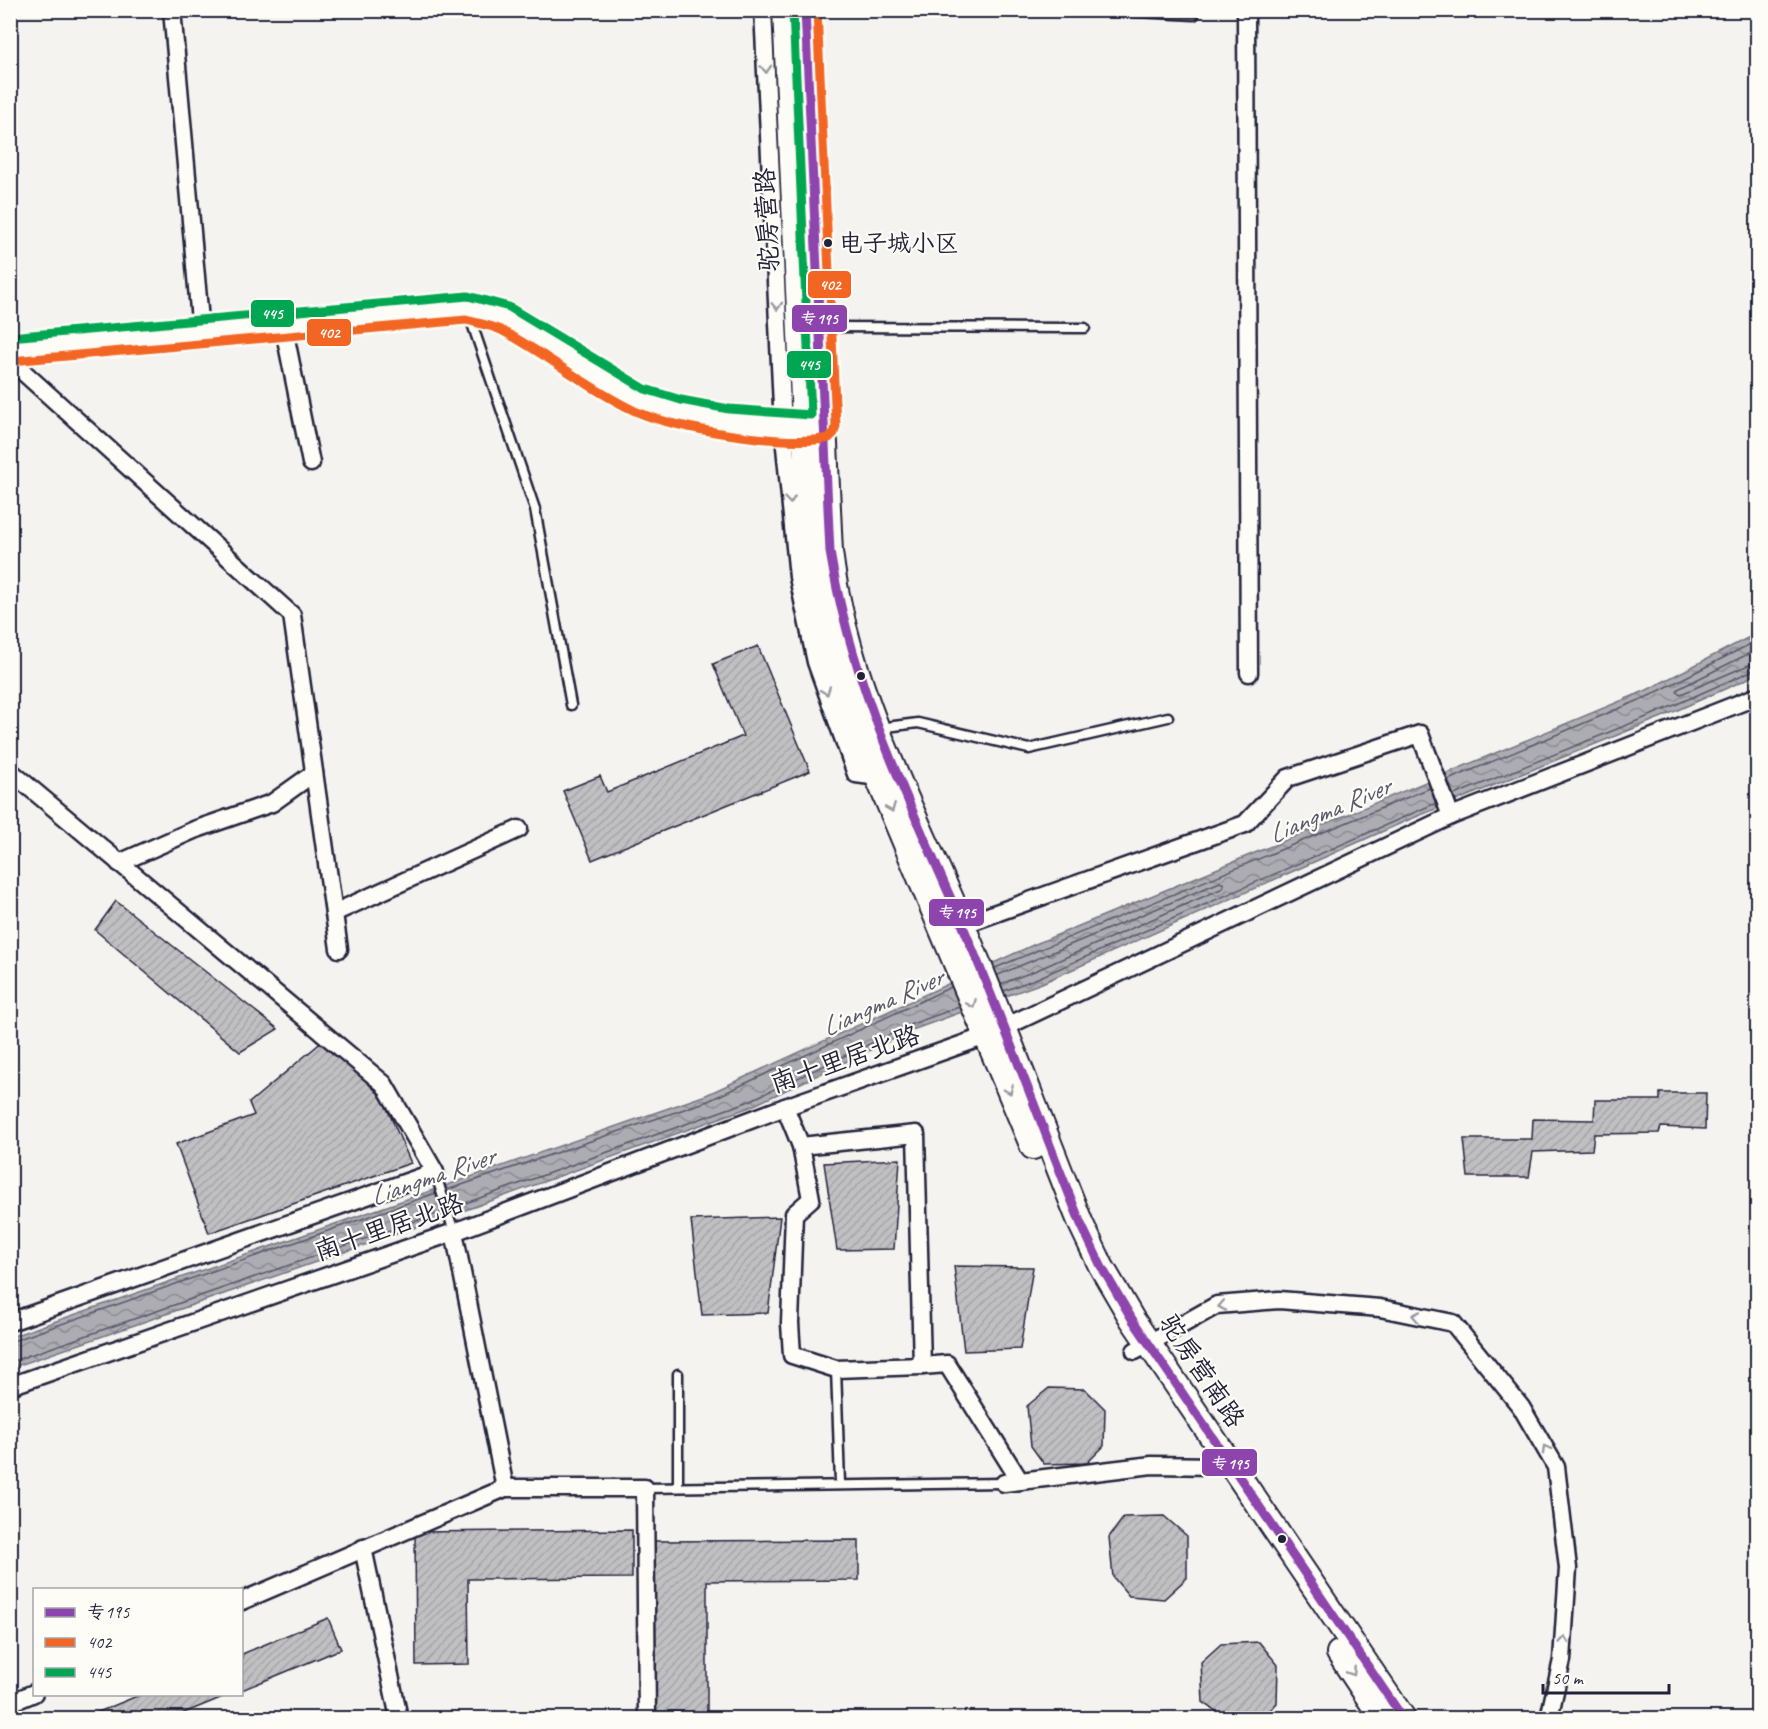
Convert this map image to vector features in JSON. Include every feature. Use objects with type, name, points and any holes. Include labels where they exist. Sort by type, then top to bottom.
[{"type":"street","points":[[172,10],[201,332]]},
{"type":"street","points":[[763,10],[803,427],[798,577],[816,662],[856,774],[878,777]]},
{"type":"street","name":"驼房营路","points":[[785,10],[811,327]]},
{"type":"street","name":"驼房营路","points":[[805,10],[811,327],[803,427],[810,549],[816,588],[834,668],[867,730]]},
{"type":"street","points":[[1246,10],[1248,674]]},
{"type":"street","points":[[10,349],[467,308],[504,318],[640,400],[678,412],[803,427]]},
{"type":"street","points":[[283,324],[311,464]]},
{"type":"street","points":[[10,360],[292,615],[339,949]]},
{"type":"street","name":"南十里居北路","points":[[10,1386],[453,1232],[785,1107],[995,1032],[1451,816],[1758,696]]},
{"type":"street","points":[[867,730],[878,777],[952,929]]},
{"type":"street","points":[[867,730],[952,929]]},
{"type":"street","points":[[952,929],[1245,824],[1288,778],[1420,734],[1451,816]]},
{"type":"street","points":[[10,771],[384,1084],[435,1172],[10,1322]]},
{"type":"street","points":[[119,863],[194,830],[272,803],[314,773]]},
{"type":"street","points":[[334,913],[519,829]]},
{"type":"street","name":"驼房营南路","points":[[952,929],[995,1032],[1072,1235],[1099,1290],[1142,1347],[1403,1719]]},
{"type":"street","points":[[785,1107],[801,1146],[811,1199],[794,1214],[790,1323],[792,1355],[836,1369],[948,1364],[1012,1482],[1152,1465],[1216,1466]]},
{"type":"street","points":[[801,1146],[916,1134],[921,1366]]},
{"type":"street","points":[[453,1232],[505,1488]]},
{"type":"street","points":[[1142,1347],[1217,1305],[1280,1300],[1380,1308],[1453,1323],[1521,1407],[1556,1467],[1568,1568],[1562,1660],[1549,1719]]},
{"type":"street","name":"驼房营南路","points":[[1142,1347],[1216,1466],[1382,1719]]},
{"type":"street","points":[[243,1602],[505,1488],[645,1488],[647,1719]]},
{"type":"street","points":[[363,1548],[399,1719]]},
{"type":"street","points":[[10,1703],[33,1693]]},
{"type":"lane","points":[[1100,10],[1194,15]]},
{"type":"lane","points":[[467,308],[535,509],[571,705]]},
{"type":"lane","points":[[811,327],[1085,328]]},
{"type":"lane","points":[[867,730],[918,723],[1029,749],[1168,717]]},
{"type":"lane","points":[[435,1172],[453,1232]]},
{"type":"lane","points":[[836,1369],[840,1483]]},
{"type":"lane","points":[[678,1374],[678,1487]]},
{"type":"lane","points":[[645,1488],[840,1483],[1012,1482]]},
{"type":"water","points":[[1757,633],[1757,673],[1745,680],[1662,717],[1406,821],[1042,983],[915,1029],[750,1107],[474,1207],[11,1368],[10,1337],[706,1095],[1033,945],[1647,690]]},
{"type":"building","points":[[758,646],[810,771],[592,860],[563,791],[600,776],[607,792],[743,736],[713,664]]},
{"type":"building","points":[[116,901],[278,1029],[240,1052],[95,930]]},
{"type":"building","points":[[324,1040],[382,1097],[411,1163],[209,1233],[176,1144],[254,1115],[249,1103]]},
{"type":"building","points":[[1660,1093],[1706,1093],[1705,1129],[1661,1127],[1659,1133],[1594,1134],[1592,1150],[1533,1152],[1529,1177],[1468,1177],[1464,1139],[1532,1139],[1533,1119],[1594,1120],[1595,1100],[1660,1100]]},
{"type":"building","points":[[900,1159],[894,1249],[837,1250],[824,1163]]},
{"type":"building","points":[[780,1217],[768,1313],[702,1315],[691,1220]]},
{"type":"building","points":[[954,1266],[1033,1267],[1020,1349],[964,1351]]},
{"type":"building","points":[[1049,1388],[1085,1389],[1105,1409],[1104,1446],[1087,1463],[1044,1464],[1031,1446],[1027,1406]]},
{"type":"building","points":[[1164,1516],[1187,1536],[1187,1578],[1164,1599],[1129,1596],[1113,1577],[1109,1537],[1124,1517]]},
{"type":"building","points":[[632,1530],[632,1578],[468,1579],[469,1664],[416,1665],[415,1532]]},
{"type":"building","points":[[859,1540],[859,1580],[707,1581],[707,1712],[654,1712],[654,1541]]},
{"type":"building","points":[[328,1618],[341,1649],[243,1690],[243,1654]]},
{"type":"building","points":[[1259,1642],[1278,1665],[1277,1703],[1263,1718],[1226,1718],[1203,1702],[1201,1662],[1221,1644]]},
{"type":"building","points":[[137,1696],[225,1696],[172,1718],[84,1718]]},
{"type":"transit line","name":"专195","points":[[805,10],[830,552],[840,602],[867,697],[902,787],[993,999],[1081,1224],[1101,1266],[1132,1319],[1403,1718]]},
{"type":"transit line","name":"402","points":[[11,361],[466,320],[501,330],[618,402],[653,418],[731,435],[786,440],[829,438],[836,426],[817,10]]},
{"type":"transit line","name":"445","points":[[10,337],[468,296],[509,307],[645,389],[681,400],[729,409],[811,415],[793,11]]},
{"type":"place","name":"电子城小区","points":[[828,243]]},
{"type":"water label","name":"Liangma River","points":[[1329,810]]},
{"type":"water label","name":"Liangma River","points":[[882,1002]]},
{"type":"water label","name":"Liangma River","points":[[432,1176]]}]
